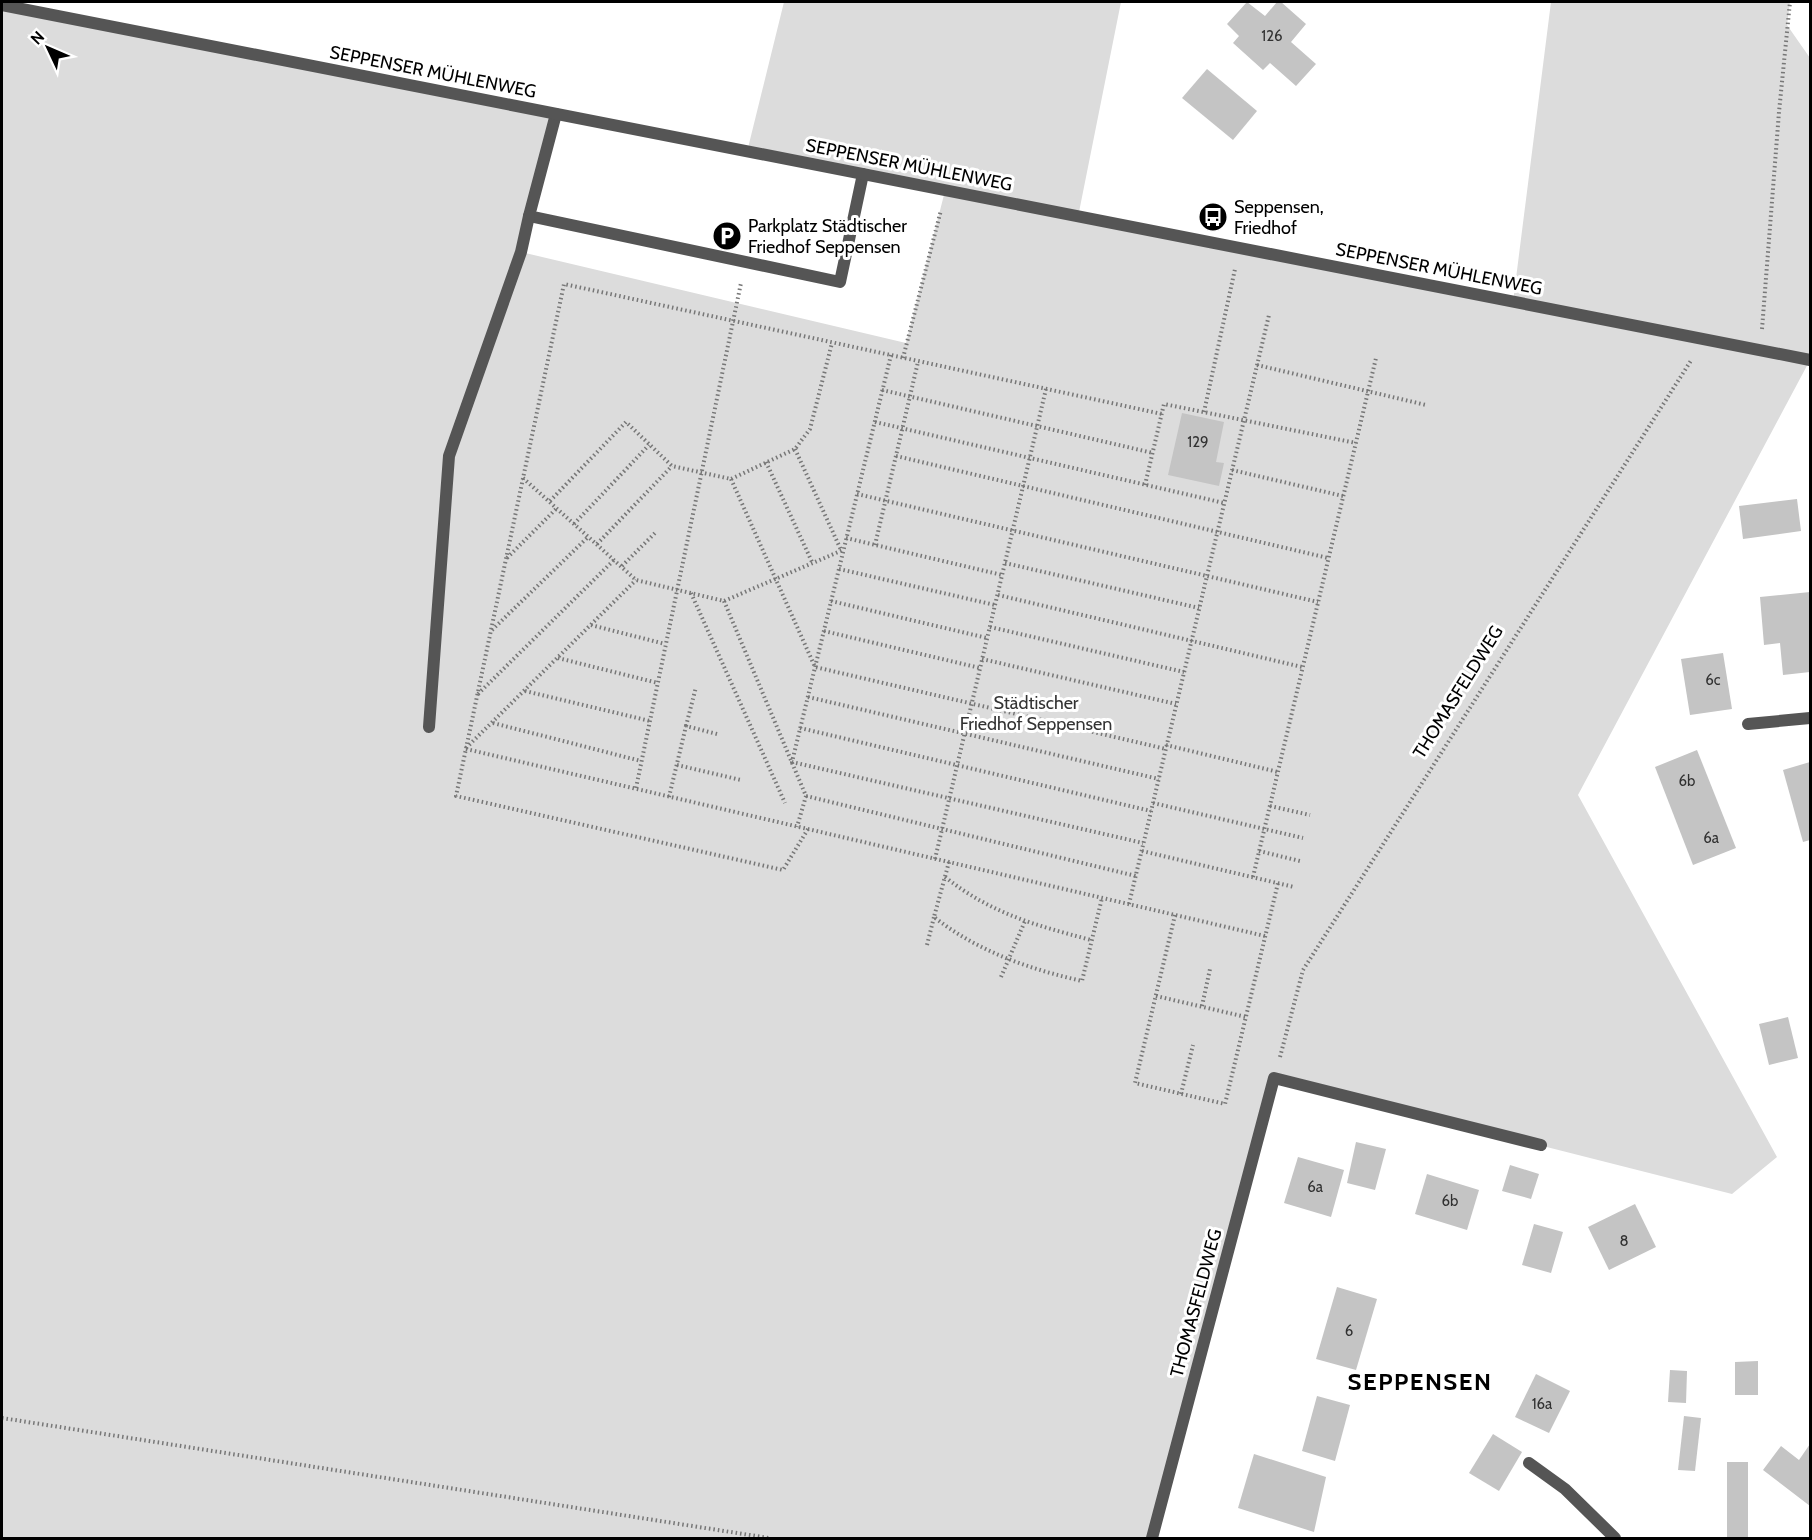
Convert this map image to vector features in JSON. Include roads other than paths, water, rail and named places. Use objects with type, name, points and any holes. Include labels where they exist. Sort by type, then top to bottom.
[{"type":"street","name":"SEPPENSER MÜHLENWEG","points":[[2,5],[1810,360]]},
{"type":"street","points":[[429,727],[450,456],[521,252],[556,114]]},
{"type":"street","points":[[529,216],[840,282],[863,174]]},
{"type":"street","points":[[1748,724],[1810,718]]},
{"type":"street","name":"THOMASFELDWEG","points":[[1152,1539],[1274,1078],[1541,1145]]},
{"type":"street","points":[[1529,1463],[1565,1489],[1614,1539]]},
{"type":"place","name":"Seppensen, Friedhof","points":[[1213,217]]},
{"type":"place","name":"Parkplatz Städtischer Friedhof Seppensen","points":[[727,236]]},
{"type":"district","name":"SEPPENSEN","points":[[1420,1381]]},
{"type":"park label","name":"Städtischer Friedhof Seppensen","points":[[1036,713]]}]
